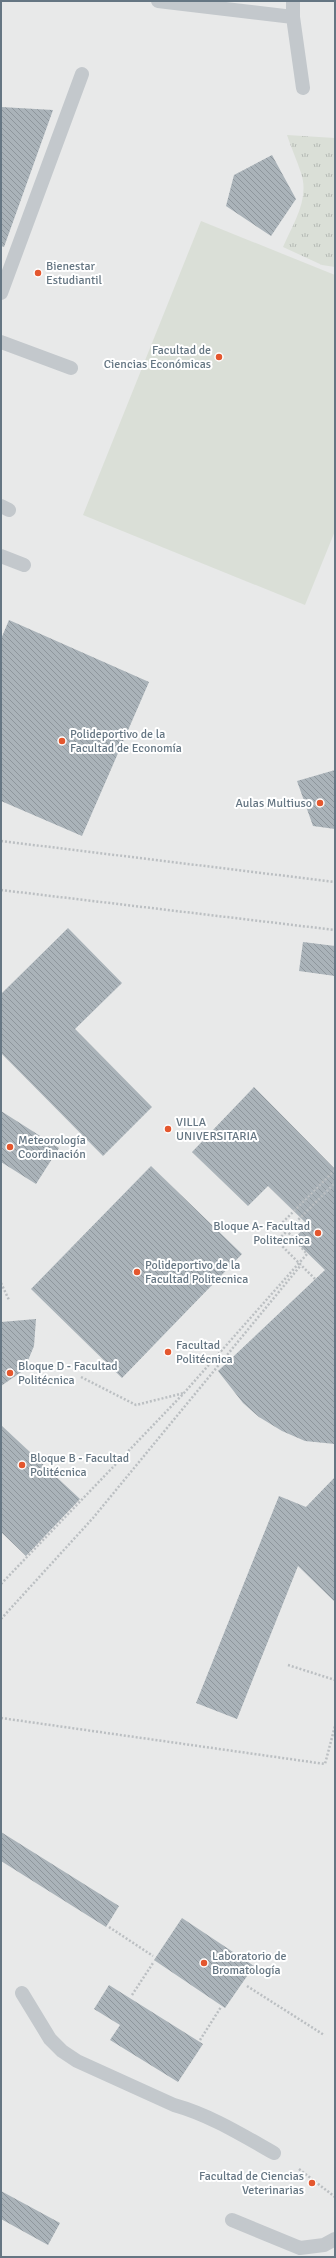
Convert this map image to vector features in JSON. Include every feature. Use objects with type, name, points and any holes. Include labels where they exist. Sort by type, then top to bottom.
[{"type":"lane","points":[[158,1],[293,17]]},
{"type":"lane","points":[[293,1],[293,17],[303,88]]},
{"type":"lane","points":[[1,293],[82,74]]},
{"type":"lane","points":[[1,342],[71,368]]},
{"type":"lane","points":[[1,556],[24,565]]},
{"type":"lane","points":[[22,1993],[50,2039],[62,2051],[77,2061],[174,2105],[190,2110],[234,2130],[274,2153]]},
{"type":"lane","points":[[232,2220],[300,2248],[324,2245],[335,2239]]},
{"type":"path","points":[[1,841],[335,882]]},
{"type":"path","points":[[1,890],[335,930]]},
{"type":"path","points":[[1,1619],[93,1518],[300,1264],[307,1254],[281,1224],[335,1170]]},
{"type":"path","points":[[315,1280],[277,1241],[286,1230],[335,1182]]},
{"type":"path","points":[[1,1584],[184,1393],[300,1264]]},
{"type":"path","points":[[1,1283],[9,1300]]},
{"type":"path","points":[[81,1377],[136,1405],[184,1393]]},
{"type":"path","points":[[288,1665],[334,1678]]},
{"type":"path","points":[[1,1718],[325,1764],[335,1726]]},
{"type":"path","points":[[109,1927],[153,1956]]},
{"type":"path","points":[[132,1995],[153,1962]]},
{"type":"path","points":[[247,1986],[324,2035]]},
{"type":"path","points":[[200,2040],[221,2007]]},
{"type":"path","points":[[299,2169],[335,2197]]},
{"type":"shaded area","name":"VILLA UNIVERSITARIA","points":[[1,1],[335,1],[335,2257],[1,2257]]},
{"type":"green space","points":[[287,135],[335,138],[335,267],[322,265],[283,247],[299,211],[303,192],[301,173]]},
{"type":"green space","points":[[201,221],[335,275],[335,531],[305,605],[83,515]]},
{"type":"building","points":[[1,107],[53,110],[4,247],[1,246]]},
{"type":"building","points":[[272,155],[296,199],[271,236],[226,206],[234,175]]},
{"type":"building","name":"Polideportivo de la Facultad de Economía","points":[[9,620],[149,682],[82,836],[1,801],[1,639]]},
{"type":"building","name":"Aulas Multiuso","points":[[335,770],[335,829],[313,826],[297,781]]},
{"type":"building","points":[[68,928],[122,983],[75,1029],[152,1107],[103,1156],[1,1053],[1,994]]},
{"type":"building","points":[[303,942],[335,946],[335,976],[299,971]]},
{"type":"building","points":[[254,1087],[335,1169],[335,1444],[305,1441],[282,1431],[259,1417],[243,1403],[218,1371],[325,1270],[293,1239],[308,1225],[268,1186],[248,1206],[192,1152]]},
{"type":"building","points":[[1,1111],[59,1148],[36,1184],[1,1162]]},
{"type":"building","name":"Polideportivo de la Facultad Politecnica","points":[[151,1166],[242,1254],[122,1378],[31,1289]]},
{"type":"building","name":"Bloque D - Facultad Politécnica","points":[[36,1319],[34,1346],[24,1370],[1,1386],[1,1322]]},
{"type":"building","name":"Bloque B - Facultad Politécnica","points":[[1,1425],[80,1499],[26,1556],[1,1532]]},
{"type":"building","points":[[335,1477],[335,1602],[298,1566],[237,1719],[196,1703],[279,1496],[306,1507]]},
{"type":"building","points":[[1,1832],[119,1906],[106,1927],[1,1861]]},
{"type":"building","name":"Laboratorio de Bromatología","points":[[182,1918],[254,1966],[225,2008],[154,1960]]},
{"type":"building","points":[[109,1985],[203,2044],[178,2082],[110,2040],[120,2025],[94,2009]]},
{"type":"building","points":[[1,2191],[60,2223],[48,2245],[1,2219]]},
{"type":"place","name":"Bienestar Estudiantil","points":[[38,273]]},
{"type":"place","name":"Facultad de Ciencias Económicas","points":[[219,357]]},
{"type":"place","name":"Polideportivo de la Facultad de Economía","points":[[62,741]]},
{"type":"place","name":"Aulas Multiuso","points":[[320,803]]},
{"type":"place","name":"VILLA UNIVERSITARIA","points":[[168,1129]]},
{"type":"place","name":"Meteorología Coordinación","points":[[10,1147]]},
{"type":"place","name":"Bloque A- Facultad Politecnica","points":[[318,1233]]},
{"type":"place","name":"Polideportivo de la Facultad Politecnica","points":[[137,1272]]},
{"type":"place","name":"Facultad Politécnica","points":[[168,1352]]},
{"type":"place","name":"Bloque D - Facultad Politécnica","points":[[10,1373]]},
{"type":"place","name":"Bloque B - Facultad Politécnica","points":[[22,1465]]},
{"type":"place","name":"Laboratorio de Bromatología","points":[[204,1963]]},
{"type":"place","name":"Facultad de Ciencias Veterinarias","points":[[312,2183]]}]
